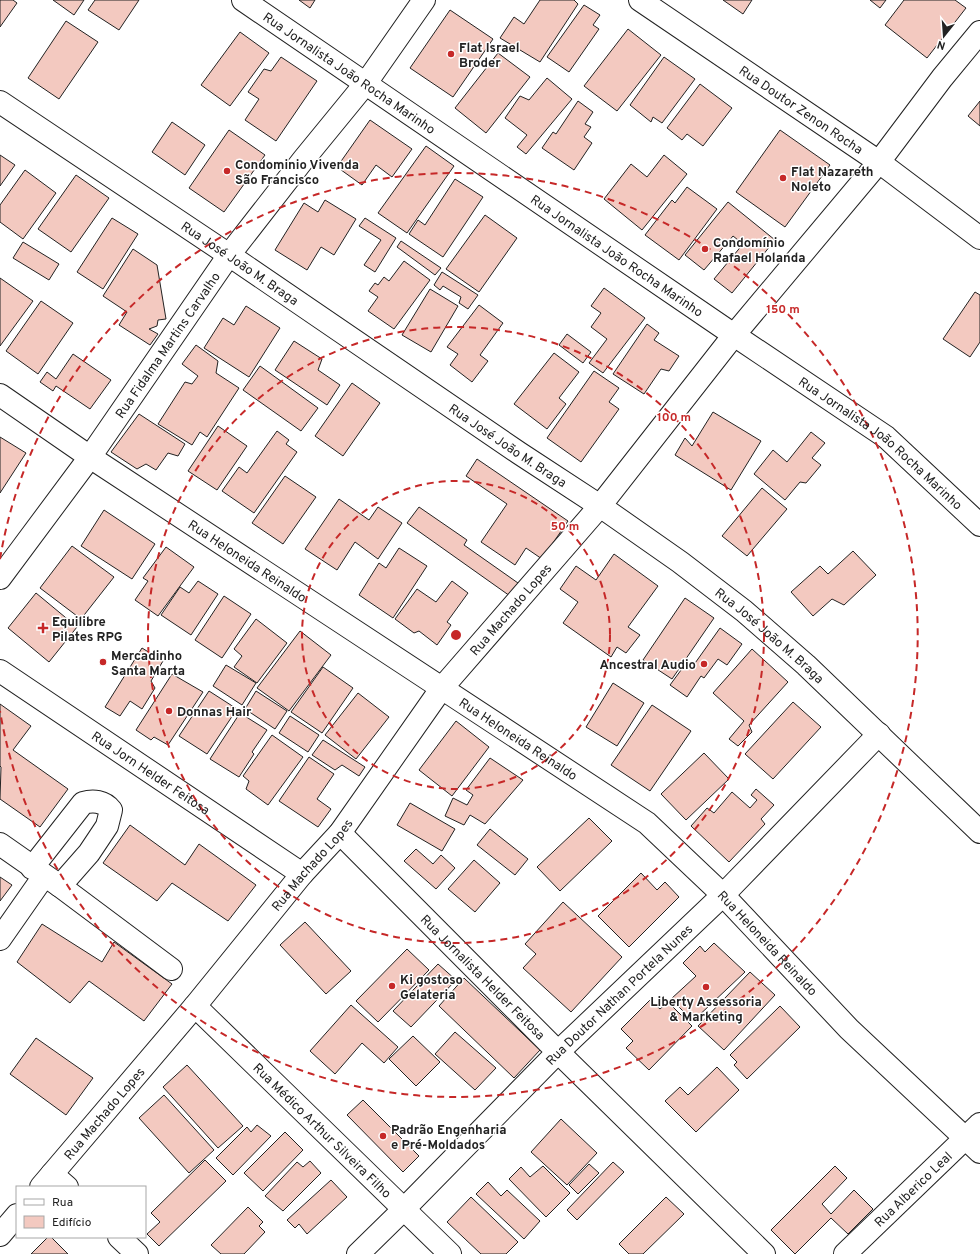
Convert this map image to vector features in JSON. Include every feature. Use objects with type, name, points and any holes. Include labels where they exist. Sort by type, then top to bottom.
[{"type":"street","name":"Rua Jornalista João Rocha Marinho","points":[[243,0],[886,437],[980,525]]},
{"type":"street","name":"Rua Fidalma Martins Carvalho","points":[[0,578],[90,457],[229,256],[303,160],[366,83],[424,0]]},
{"type":"street","name":"Rua Doutor Zenon Rocha","points":[[640,0],[879,162],[980,238]]},
{"type":"street","name":"Rua Machado Lopes","points":[[53,1182],[302,874],[340,833],[441,689],[600,506],[734,335],[879,162],[942,78],[980,32]]},
{"type":"street","name":"Rua José João M. Braga","points":[[0,102],[519,453],[600,506],[680,562],[744,611],[806,665],[980,832]]},
{"type":"street","name":"Rua Heloneida Reinaldo","points":[[0,395],[90,457],[647,823],[723,895],[849,1029],[975,1138]]},
{"type":"street","name":"Rua Jorn Helder Feitosa","points":[[0,670],[302,874]]},
{"type":"street","name":"Rua Doutor Nathan Portela Nunes","points":[[358,1254],[558,1052],[723,895],[879,734]]},
{"type":"street","name":"Rua Jornalista Helder Feitosa","points":[[340,833],[558,1052],[764,1254]]},
{"type":"street","points":[[0,844],[171,968]]},
{"type":"street","points":[[0,939],[46,877]]},
{"type":"street","name":"Rua Médico Arthur Silveira Filho","points":[[195,1006],[450,1254]]},
{"type":"street","name":"Rua Alberico Leal","points":[[845,1254],[975,1138]]},
{"type":"street","points":[[0,1236],[16,1216]]},
{"type":"street","points":[[120,1238],[137,1254]]},
{"type":"building","points":[[0,0],[13,0],[17,3],[0,27]]},
{"type":"building","points":[[53,0],[84,0],[74,15]]},
{"type":"building","points":[[95,0],[139,0],[119,30],[88,10]]},
{"type":"building","points":[[299,0],[315,0],[310,8]]},
{"type":"building","points":[[540,0],[574,0],[578,4],[540,62],[500,38],[514,17],[524,24]]},
{"type":"building","points":[[723,0],[752,0],[743,14]]},
{"type":"building","points":[[870,0],[886,0],[880,8]]},
{"type":"building","points":[[904,0],[955,0],[966,8],[927,58],[885,25]]},
{"type":"building","points":[[584,5],[600,15],[593,25],[599,29],[569,72],[547,57]]},
{"type":"building","name":"Flat Israel Broder","points":[[450,10],[493,39],[453,97],[410,68]]},
{"type":"building","points":[[66,21],[98,42],[59,99],[28,78]]},
{"type":"building","points":[[628,29],[661,55],[617,111],[584,86]]},
{"type":"building","points":[[240,32],[269,53],[230,106],[201,85]]},
{"type":"building","points":[[498,53],[530,77],[486,133],[455,108]]},
{"type":"building","points":[[281,57],[317,81],[276,141],[245,120],[259,99],[248,92],[264,69],[271,71]]},
{"type":"building","points":[[664,57],[695,79],[662,123],[653,117],[651,122],[630,105]]},
{"type":"building","points":[[547,78],[572,99],[526,154],[517,147],[527,135],[505,118],[520,96],[529,100]]},
{"type":"building","points":[[700,84],[732,108],[703,146],[687,134],[682,140],[667,128]]},
{"type":"building","points":[[578,101],[593,112],[585,124],[591,127],[584,137],[592,143],[574,170],[542,148],[553,132],[556,134]]},
{"type":"building","points":[[980,101],[980,126],[968,116]]},
{"type":"building","points":[[370,120],[412,149],[392,177],[376,165],[362,185],[337,167]]},
{"type":"building","points":[[172,122],[205,145],[185,175],[152,152]]},
{"type":"building","name":"Condominio Vivenda São Francisco","points":[[229,130],[265,155],[224,212],[189,188]]},
{"type":"building","name":"Flat Nazareth Noleto","points":[[780,130],[830,165],[785,227],[736,192]]},
{"type":"building","points":[[426,146],[454,166],[407,233],[378,213]]},
{"type":"building","points":[[0,155],[15,165],[0,186]]},
{"type":"building","points":[[664,155],[687,174],[642,230],[604,199],[631,164],[647,177]]},
{"type":"building","points":[[25,170],[56,193],[23,239],[0,222],[0,205]]},
{"type":"building","points":[[76,175],[109,198],[71,252],[38,229]]},
{"type":"building","points":[[455,179],[483,197],[443,257],[409,234],[418,220],[425,225]]},
{"type":"building","points":[[687,187],[717,209],[679,260],[645,235],[672,200],[675,203]]},
{"type":"building","points":[[325,200],[356,219],[334,255],[321,247],[307,270],[275,250],[304,203],[318,212]]},
{"type":"building","name":"Condomínio Rafael Holanda","points":[[728,202],[775,240],[732,293],[714,279],[743,244],[733,236],[704,270],[685,255]]},
{"type":"building","points":[[485,215],[517,238],[479,292],[446,269]]},
{"type":"building","points":[[112,218],[138,234],[103,289],[77,272]]},
{"type":"building","points":[[365,218],[396,238],[375,272],[364,265],[381,240],[359,226]]},
{"type":"building","points":[[401,241],[441,268],[435,275],[397,247]]},
{"type":"building","points":[[23,242],[59,264],[49,280],[13,258]]},
{"type":"building","points":[[133,249],[157,265],[166,319],[158,320],[157,326],[149,329],[158,334],[150,345],[119,325],[127,312],[103,296]]},
{"type":"building","points":[[404,261],[430,280],[394,329],[368,311],[378,297],[369,291],[375,283],[378,285],[384,277],[389,281]]},
{"type":"building","points":[[442,272],[478,295],[468,309],[459,303],[461,297],[443,286],[440,290],[434,285]]},
{"type":"building","points":[[0,278],[33,301],[0,346]]},
{"type":"building","points":[[604,288],[645,318],[603,373],[589,363],[607,339],[591,327],[601,313],[591,306]]},
{"type":"building","points":[[430,289],[458,306],[431,352],[402,335]]},
{"type":"building","points":[[975,292],[980,295],[980,342],[970,357],[943,339]]},
{"type":"building","points":[[41,301],[73,323],[38,374],[6,351]]},
{"type":"building","points":[[479,305],[503,323],[480,355],[488,361],[472,382],[450,365],[458,354],[447,347]]},
{"type":"building","points":[[246,306],[280,328],[249,377],[204,348],[223,318],[234,325]]},
{"type":"building","points":[[647,324],[659,333],[654,340],[679,356],[669,371],[661,369],[644,394],[613,374]]},
{"type":"building","points":[[567,334],[591,352],[583,363],[559,345]]},
{"type":"building","points":[[294,341],[322,359],[318,370],[340,385],[327,405],[275,370]]},
{"type":"building","points":[[196,345],[218,361],[216,373],[239,388],[207,437],[200,432],[192,445],[158,424],[185,382],[192,384],[198,376],[182,364]]},
{"type":"building","points":[[554,353],[579,372],[559,398],[566,404],[547,429],[514,404]]},
{"type":"building","points":[[73,354],[111,380],[90,409],[56,386],[53,391],[40,382],[47,372],[56,379]]},
{"type":"building","points":[[260,366],[318,408],[301,431],[243,390]]},
{"type":"building","points":[[594,371],[619,388],[609,402],[619,409],[581,462],[547,438]]},
{"type":"building","points":[[352,383],[380,403],[343,456],[315,436]]},
{"type":"building","points":[[713,412],[761,441],[731,490],[675,455],[685,438],[692,446]]},
{"type":"building","points":[[139,414],[185,444],[178,456],[168,453],[156,470],[146,464],[137,469],[111,452]]},
{"type":"building","points":[[218,426],[247,446],[217,490],[188,471]]},
{"type":"building","points":[[277,431],[289,440],[286,444],[297,452],[254,513],[222,491],[239,467],[247,473]]},
{"type":"building","points":[[811,432],[825,443],[812,458],[821,465],[806,483],[800,482],[785,500],[754,474],[773,450],[787,462]]},
{"type":"building","points":[[0,437],[26,453],[0,493]]},
{"type":"building","points":[[477,459],[568,521],[542,559],[526,548],[515,565],[481,542],[507,504],[466,476]]},
{"type":"building","points":[[285,476],[316,497],[283,544],[252,523]]},
{"type":"building","points":[[762,488],[787,509],[747,556],[722,536]]},
{"type":"building","points":[[339,499],[369,520],[378,507],[402,523],[378,559],[355,542],[337,570],[305,549]]},
{"type":"building","points":[[419,507],[467,540],[464,545],[518,583],[510,596],[407,523]]},
{"type":"building","points":[[104,510],[155,544],[132,579],[81,546]]},
{"type":"building","points":[[72,546],[114,577],[81,619],[40,588]]},
{"type":"building","points":[[166,547],[194,567],[158,616],[135,600],[148,581],[143,578]]},
{"type":"building","points":[[399,548],[427,566],[393,618],[359,595],[379,563],[386,568]]},
{"type":"building","points":[[853,551],[876,575],[844,605],[832,599],[813,616],[791,592],[820,566],[828,574]]},
{"type":"building","points":[[614,554],[658,586],[628,627],[640,635],[626,653],[617,647],[611,657],[563,623],[578,602],[560,589],[576,566],[596,580]]},
{"type":"building","points":[[198,581],[218,594],[191,635],[161,615],[180,587],[189,593]]},
{"type":"building","points":[[452,581],[468,593],[447,622],[451,625],[437,645],[419,631],[414,633],[395,619],[417,589],[436,602]]},
{"type":"building","name":"Equilibre Pilates RPG","points":[[36,593],[77,627],[49,662],[8,628]]},
{"type":"building","points":[[224,596],[251,614],[222,658],[195,640]]},
{"type":"building","points":[[685,598],[714,618],[672,679],[643,660]]},
{"type":"building","points":[[256,619],[287,643],[257,683],[234,667],[242,656],[234,649]]},
{"type":"building","name":"Ancestral Audio","points":[[720,628],[742,644],[727,665],[718,659],[704,678],[701,676],[687,697],[670,685],[687,662],[693,666]]},
{"type":"building","points":[[300,631],[331,655],[289,711],[257,688]]},
{"type":"building","points":[[142,648],[163,661],[151,681],[155,688],[142,709],[130,701],[120,716],[105,707]]},
{"type":"building","points":[[752,649],[788,682],[749,725],[752,732],[738,746],[729,739],[744,721],[713,693]]},
{"type":"building","points":[[226,665],[256,683],[242,705],[213,686]]},
{"type":"building","points":[[323,667],[353,688],[322,733],[291,712]]},
{"type":"building","name":"Donnas Hair","points":[[172,674],[203,692],[168,745],[154,737],[151,740],[136,730]]},
{"type":"building","points":[[613,683],[644,703],[617,746],[586,727]]},
{"type":"building","points":[[209,691],[237,709],[207,754],[179,736]]},
{"type":"building","points":[[256,691],[287,711],[275,729],[245,709]]},
{"type":"building","points":[[358,693],[389,717],[356,759],[325,735]]},
{"type":"building","points":[[793,702],[821,727],[773,779],[745,754]]},
{"type":"building","points":[[0,704],[31,726],[13,750],[68,789],[40,827],[0,799]]},
{"type":"building","points":[[652,705],[691,731],[650,791],[611,765]]},
{"type":"building","points":[[240,713],[267,730],[252,752],[254,754],[239,777],[210,759]]},
{"type":"building","points":[[290,716],[319,735],[308,752],[279,733]]},
{"type":"building","points":[[456,721],[489,747],[452,796],[419,770]]},
{"type":"building","points":[[272,735],[303,757],[268,805],[246,789],[249,781],[243,776]]},
{"type":"building","points":[[323,740],[365,767],[359,776],[342,765],[335,770],[312,755]]},
{"type":"building","points":[[704,753],[729,779],[686,820],[661,794]]},
{"type":"building","points":[[309,757],[334,774],[317,799],[331,809],[318,827],[279,801]]},
{"type":"building","points":[[490,758],[523,780],[485,824],[470,815],[464,825],[445,816],[453,798],[467,805],[473,795],[466,790]]},
{"type":"building","points":[[756,789],[774,805],[761,819],[765,824],[729,862],[691,826],[707,808],[714,813],[732,792],[750,808],[757,800],[751,795]]},
{"type":"building","points":[[410,803],[455,829],[442,851],[397,825]]},
{"type":"building","points":[[589,818],[612,841],[560,891],[537,867]]},
{"type":"building","points":[[130,825],[185,865],[199,844],[256,885],[228,921],[172,883],[157,901],[103,863]]},
{"type":"building","points":[[490,829],[528,859],[515,875],[477,845]]},
{"type":"building","points":[[416,849],[433,864],[441,855],[455,868],[436,889],[404,861]]},
{"type":"building","points":[[474,860],[500,883],[475,912],[448,889]]},
{"type":"building","points":[[641,873],[657,890],[665,882],[679,897],[629,947],[598,916]]},
{"type":"building","points":[[0,877],[12,885],[0,901]]},
{"type":"building","points":[[563,902],[622,957],[571,1012],[523,968],[536,954],[525,944]]},
{"type":"building","points":[[305,922],[351,971],[326,994],[280,945]]},
{"type":"building","points":[[42,924],[102,962],[114,942],[172,984],[144,1021],[89,981],[70,1003],[17,962]]},
{"type":"building","name":"Liberty Assessoria & Marketing","points":[[714,943],[745,972],[693,1021],[671,999],[696,976],[683,963],[700,946],[705,952]]},
{"type":"building","name":"Ki gostoso Gelateria","points":[[407,949],[429,970],[378,1022],[356,1001]]},
{"type":"building","points":[[438,964],[456,980],[411,1027],[393,1011]]},
{"type":"building","points":[[750,972],[775,995],[724,1050],[698,1026]]},
{"type":"building","points":[[464,978],[540,1050],[514,1078],[439,1006]]},
{"type":"building","points":[[650,1000],[660,1009],[668,1002],[692,1026],[649,1070],[626,1048],[633,1041],[621,1029]]},
{"type":"building","points":[[351,1005],[398,1047],[384,1063],[362,1043],[335,1074],[310,1051]]},
{"type":"building","points":[[780,1006],[800,1027],[747,1079],[734,1065],[737,1062],[730,1055]]},
{"type":"building","points":[[455,1032],[496,1068],[475,1090],[435,1054]]},
{"type":"building","points":[[413,1036],[440,1062],[416,1086],[389,1059]]},
{"type":"building","points":[[36,1038],[93,1078],[66,1115],[10,1074]]},
{"type":"building","points":[[187,1065],[243,1126],[218,1148],[163,1087]]},
{"type":"building","points":[[717,1067],[739,1090],[696,1132],[665,1101],[680,1087],[688,1095]]},
{"type":"building","points":[[164,1095],[214,1150],[189,1173],[139,1118]]},
{"type":"building","name":"Padrão Engenharia e Pré-Moldados","points":[[363,1100],[419,1156],[403,1172],[347,1115]]},
{"type":"building","points":[[561,1119],[597,1153],[567,1185],[531,1152]]},
{"type":"building","points":[[257,1125],[271,1136],[233,1175],[216,1158],[247,1127],[251,1132]]},
{"type":"building","points":[[285,1132],[303,1150],[263,1191],[244,1173]]},
{"type":"building","points":[[205,1160],[226,1181],[159,1246],[147,1234],[160,1222],[151,1213]]},
{"type":"building","points":[[310,1161],[321,1173],[283,1211],[265,1196],[297,1162],[303,1167]]},
{"type":"building","points":[[613,1162],[624,1172],[577,1220],[567,1210]]},
{"type":"building","points":[[589,1164],[599,1173],[578,1194],[569,1185]]},
{"type":"building","points":[[543,1166],[570,1193],[546,1217],[509,1179],[521,1167],[530,1177]]},
{"type":"building","points":[[835,1166],[847,1178],[822,1204],[831,1214],[854,1190],[873,1209],[848,1234],[831,1218],[795,1254],[771,1230]]},
{"type":"building","points":[[331,1180],[347,1197],[307,1234],[299,1224],[295,1228],[287,1220]]},
{"type":"building","points":[[488,1182],[501,1196],[507,1190],[540,1221],[524,1239],[476,1194]]},
{"type":"building","points":[[471,1197],[518,1242],[506,1254],[481,1254],[447,1222]]},
{"type":"building","points":[[666,1197],[684,1214],[643,1254],[629,1254],[619,1244]]},
{"type":"building","points":[[248,1207],[263,1222],[259,1226],[265,1232],[244,1254],[221,1254],[211,1245]]},
{"type":"building","points":[[47,1238],[52,1238],[68,1254],[31,1254]]},
{"type":"place","name":"Flat Israel Broder","points":[[451,54]]},
{"type":"place","name":"Condominio Vivenda São Francisco","points":[[227,171]]},
{"type":"place","name":"Flat Nazareth Noleto","points":[[783,178]]},
{"type":"place","name":"Condomínio Rafael Holanda","points":[[705,249]]},
{"type":"place","name":"Equilibre Pilates RPG","points":[[43,628]]},
{"type":"place","name":"Mercadinho Santa Marta","points":[[103,662]]},
{"type":"place","name":"Ancestral Audio","points":[[704,664]]},
{"type":"place","name":"Donnas Hair","points":[[169,711]]},
{"type":"place","name":"Ki gostoso Gelateria","points":[[392,986]]},
{"type":"place","name":"Liberty Assessoria & Marketing","points":[[706,987]]},
{"type":"place","name":"Padrão Engenharia e Pré-Moldados","points":[[383,1136]]}]
